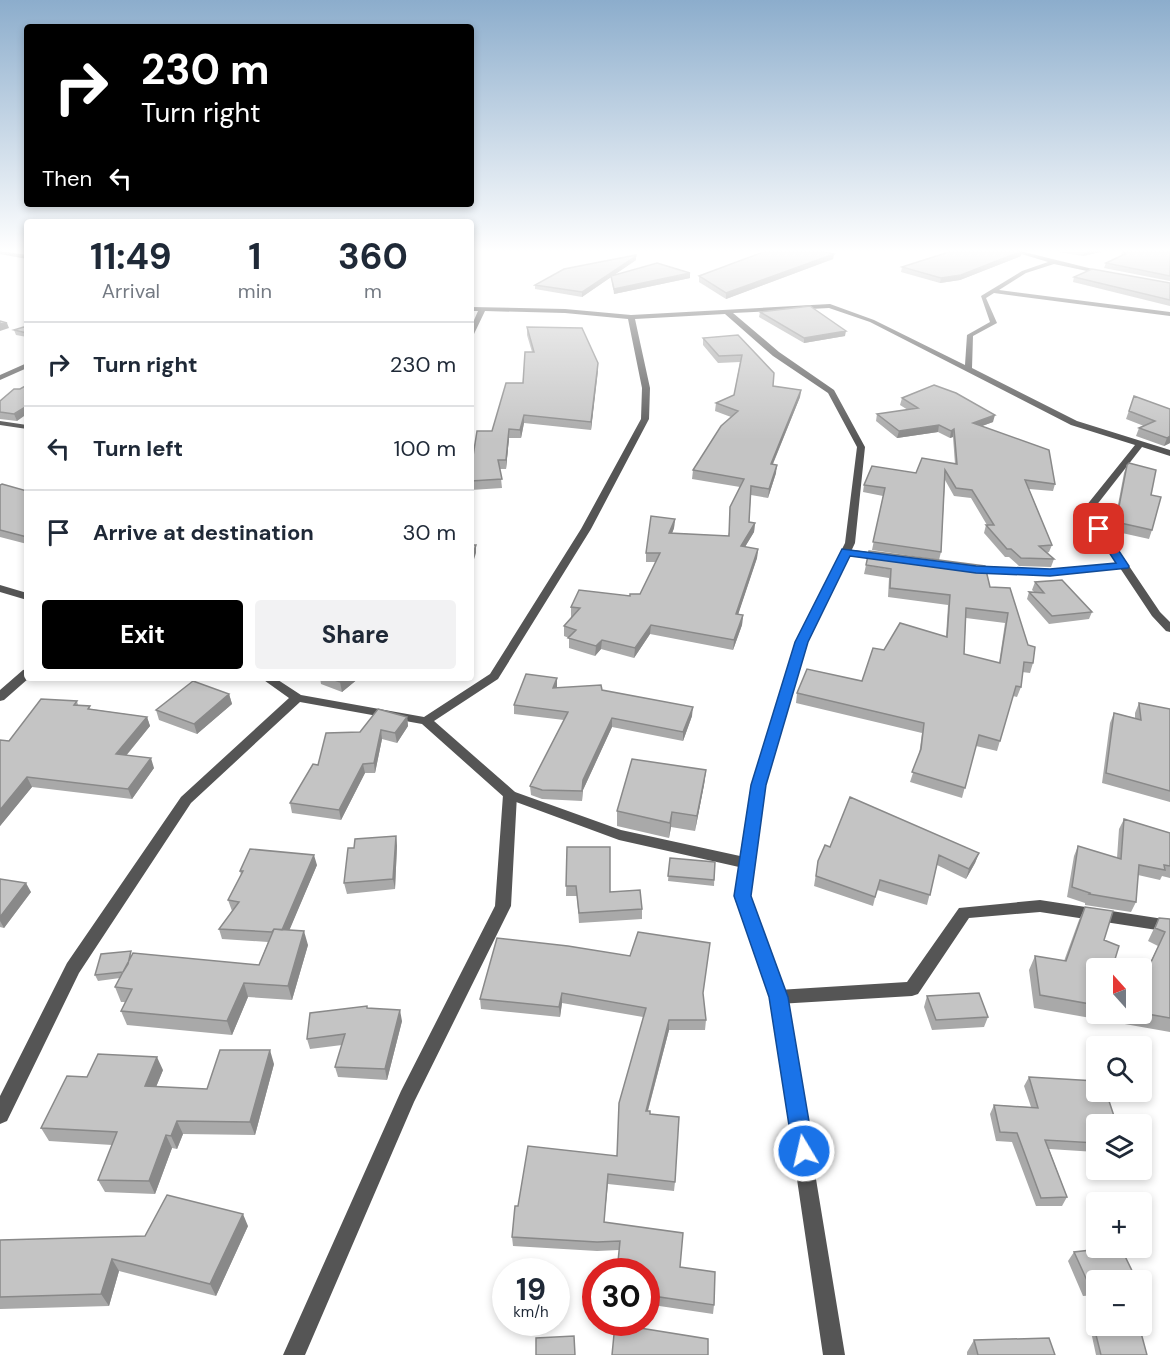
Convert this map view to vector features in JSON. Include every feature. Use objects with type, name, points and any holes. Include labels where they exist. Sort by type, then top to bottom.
[{"type":"street","points":[[601,314],[632,317],[675,314]]},
{"type":"street","points":[[730,314],[776,354],[831,392],[861,447],[850,543],[802,642],[758,785],[742,896],[778,997],[834,1355]]},
{"type":"street","points":[[853,314],[872,321],[1074,423],[1170,453]]},
{"type":"street","points":[[969,369],[970,335],[994,323],[990,314]]},
{"type":"street","points":[[426,721],[494,676],[586,529],[645,419],[646,388],[632,317]]},
{"type":"street","points":[[0,378],[24,366]]},
{"type":"street","points":[[0,423],[24,427]]},
{"type":"street","points":[[1139,445],[1087,511],[1155,614],[1170,629]]},
{"type":"street","points":[[846,552],[893,558]]},
{"type":"street","points":[[964,568],[1050,572],[1123,566]]},
{"type":"street","points":[[0,588],[24,596]]},
{"type":"street","points":[[0,697],[24,676]]},
{"type":"street","points":[[272,681],[297,698],[426,721],[510,795],[619,835],[747,863]]},
{"type":"street","points":[[0,1115],[73,968],[186,800],[297,698]]},
{"type":"street","points":[[294,1355],[407,1097],[503,906],[510,795]]},
{"type":"street","points":[[778,997],[912,988],[964,912],[1041,906],[1170,926]]},
{"type":"building","points":[[764,314],[822,314],[846,331],[804,338]]},
{"type":"building","points":[[24,327],[24,332],[14,330]]},
{"type":"building","points":[[527,327],[582,328],[598,363],[591,422],[524,415],[520,430],[509,429],[506,460],[498,460],[502,479],[474,481],[474,450],[477,431],[492,431],[506,383],[523,383],[525,352],[534,352]]},
{"type":"building","points":[[738,335],[774,373],[773,386],[801,390],[771,464],[777,465],[769,489],[751,486],[749,522],[755,523],[741,546],[758,549],[736,614],[743,615],[734,640],[651,625],[635,648],[602,640],[596,646],[568,638],[576,630],[564,626],[580,608],[571,607],[579,590],[630,596],[630,594],[640,594],[660,553],[646,553],[651,516],[675,519],[669,533],[729,536],[730,507],[744,479],[693,470],[721,426],[738,411],[716,403],[734,395],[742,355],[719,356],[703,338]]},
{"type":"building","points":[[934,385],[956,393],[995,415],[973,423],[1049,450],[1055,484],[1025,480],[1052,545],[1039,546],[1054,559],[1021,558],[1011,549],[1007,549],[986,525],[994,525],[972,490],[956,488],[945,470],[941,552],[873,542],[885,488],[864,485],[872,466],[916,473],[922,458],[957,464],[954,429],[951,431],[939,425],[899,431],[877,414],[918,408],[902,398]]},
{"type":"building","points":[[24,387],[24,408],[14,414],[0,412],[0,401],[14,389]]},
{"type":"building","points":[[1134,396],[1170,409],[1170,436],[1167,438],[1139,428],[1155,421],[1129,411]]},
{"type":"building","points":[[1129,463],[1156,470],[1151,495],[1161,497],[1152,530],[1116,522]]},
{"type":"building","points":[[0,485],[24,490],[24,536],[0,530]]},
{"type":"building","points":[[869,551],[985,566],[990,587],[1010,588],[1028,645],[1035,647],[1033,663],[1024,662],[1021,687],[1016,686],[1000,741],[979,735],[965,788],[912,772],[921,749],[924,723],[797,693],[807,669],[862,681],[873,648],[884,650],[900,623],[947,637],[950,595],[890,588],[891,569],[866,565]],"holes":[[[966,608],[1008,613],[1000,663],[964,654]]]},
{"type":"building","points":[[1062,580],[1092,612],[1052,616],[1029,592],[1044,593],[1035,582]]},
{"type":"building","points":[[526,674],[557,678],[553,688],[601,685],[602,690],[693,707],[683,732],[612,718],[583,780],[582,791],[542,790],[530,786],[568,712],[514,705]]},
{"type":"building","points":[[193,681],[229,694],[194,724],[156,710]]},
{"type":"building","points":[[41,699],[77,701],[74,705],[90,706],[88,709],[147,717],[116,754],[151,758],[128,789],[27,777],[0,810],[0,740],[9,741]]},
{"type":"building","points":[[1139,703],[1170,709],[1170,791],[1106,773],[1114,713],[1141,720]]},
{"type":"building","points":[[378,709],[407,717],[395,733],[381,730],[374,763],[363,764],[339,810],[290,803],[313,764],[318,765],[326,733],[360,732]]},
{"type":"building","points":[[632,759],[706,770],[697,816],[672,812],[670,823],[617,811]]},
{"type":"building","points":[[850,797],[979,853],[969,869],[939,855],[930,895],[880,880],[875,897],[816,876],[818,861],[825,845],[830,847]]},
{"type":"building","points":[[1124,819],[1170,833],[1170,866],[1164,865],[1165,870],[1139,865],[1136,902],[1089,894],[1072,887],[1078,846],[1121,859]]},
{"type":"building","points":[[396,836],[393,879],[344,883],[348,848],[354,848],[355,839]]},
{"type":"building","points":[[567,847],[610,847],[610,892],[640,890],[642,909],[579,913],[576,886],[566,886]]},
{"type":"building","points":[[250,849],[314,855],[282,930],[274,929],[272,932],[219,929],[239,902],[228,900],[243,871],[240,871]]},
{"type":"building","points":[[670,858],[715,862],[714,880],[668,876]]},
{"type":"building","points":[[0,879],[26,883],[0,917]]},
{"type":"building","points":[[1085,907],[1113,911],[1104,940],[1119,946],[1115,958],[1086,958],[1086,1003],[1040,995],[1035,956],[1066,961]]},
{"type":"building","points":[[1159,918],[1170,919],[1170,1018],[1152,1015],[1152,960],[1165,932],[1155,928]]},
{"type":"building","points":[[274,929],[304,931],[288,986],[244,983],[227,1021],[121,1011],[132,989],[115,987],[133,953],[259,965]]},
{"type":"building","points":[[638,932],[710,943],[703,993],[706,1020],[669,1020],[646,1111],[650,1111],[650,1114],[679,1117],[675,1182],[608,1174],[604,1222],[683,1233],[680,1267],[715,1272],[714,1305],[660,1297],[660,1258],[618,1258],[620,1241],[597,1242],[512,1237],[515,1206],[518,1206],[528,1146],[617,1156],[619,1103],[646,1008],[562,993],[559,1007],[480,999],[497,938],[630,956]]},
{"type":"building","points":[[131,951],[128,964],[123,972],[95,975],[101,954]]},
{"type":"building","points":[[979,993],[988,1017],[936,1020],[927,996]]},
{"type":"building","points":[[367,1006],[367,1008],[400,1010],[385,1069],[335,1067],[345,1034],[307,1039],[310,1013]]},
{"type":"building","points":[[220,1050],[270,1050],[250,1122],[177,1121],[171,1136],[166,1135],[149,1181],[98,1180],[117,1132],[41,1128],[67,1076],[87,1077],[98,1054],[157,1057],[145,1086],[207,1089]]},
{"type":"building","points":[[1029,1077],[1086,1080],[1086,1102],[1109,1102],[1113,1114],[1086,1114],[1086,1142],[1045,1140],[1067,1197],[1041,1198],[1017,1133],[1000,1132],[994,1105],[1038,1108]]},
{"type":"building","points":[[167,1195],[243,1214],[210,1284],[112,1259],[101,1294],[0,1297],[0,1240],[145,1236]]},
{"type":"building","points":[[1086,1251],[1086,1258],[1126,1258],[1132,1270],[1086,1270],[1086,1278],[1074,1252]]},
{"type":"building","points":[[660,1331],[708,1339],[708,1355],[612,1355],[614,1336],[660,1336]]},
{"type":"building","points":[[574,1336],[575,1355],[536,1355],[536,1338]]},
{"type":"building","points":[[1096,1336],[1142,1336],[1147,1355],[1101,1355]]},
{"type":"building","points":[[1049,1338],[1055,1355],[978,1355],[974,1340]]},
{"type":"route","points":[[804,1151],[778,997],[742,896],[758,785],[802,642],[846,552],[976,570],[1050,572],[1123,566],[1099,529]]}]
